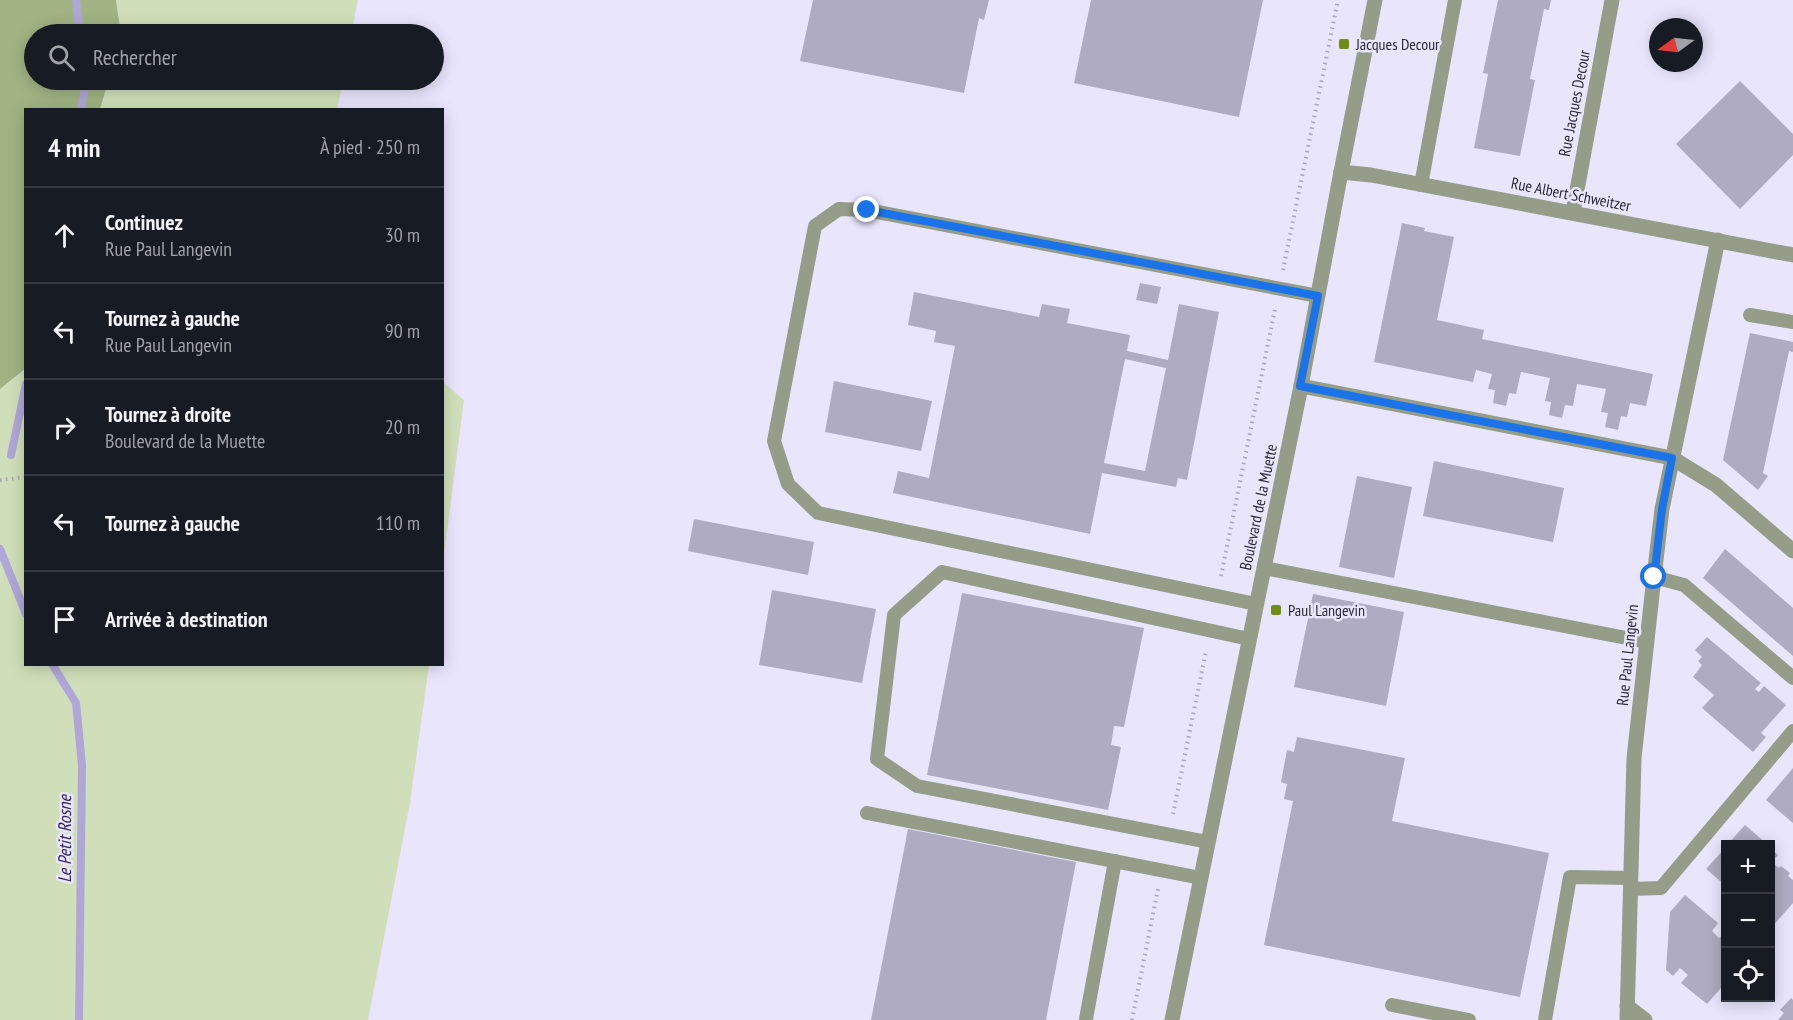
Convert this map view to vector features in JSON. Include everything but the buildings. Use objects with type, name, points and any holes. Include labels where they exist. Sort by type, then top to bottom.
[{"type":"street","name":"Boulevard de la Muette","points":[[1172,1020],[1250,639],[1375,0]]},
{"type":"street","name":"Rue Jacques Decour","points":[[1573,212],[1612,0]]},
{"type":"street","name":"Rue Albert Schweitzer","points":[[1341,172],[1421,184],[1793,255]]},
{"type":"street","name":"Rue Paul Langevin","points":[[1627,1013],[1634,758],[1662,509],[1718,240]]},
{"type":"street","points":[[1300,386],[1672,458],[1716,485],[1793,551]]},
{"type":"street","points":[[1627,1013],[1645,1020]]},
{"type":"lane","points":[[1421,184],[1455,0]]},
{"type":"lane","points":[[1256,604],[818,513],[788,484],[774,441],[816,226],[839,209],[867,210],[1318,296]]},
{"type":"lane","points":[[1750,315],[1793,322]]},
{"type":"lane","points":[[1264,567],[1647,642]]},
{"type":"lane","points":[[1208,842],[917,786],[877,759],[894,615],[942,572],[1250,639]]},
{"type":"lane","points":[[1654,577],[1684,585],[1793,678]]},
{"type":"lane","points":[[1545,1020],[1570,878],[1662,888],[1793,730]]},
{"type":"lane","points":[[867,813],[1201,878]]},
{"type":"lane","points":[[1086,1019],[1115,861]]},
{"type":"lane","points":[[1392,1005],[1469,1020]]},
{"type":"path","points":[[1217,596],[1338,0]]},
{"type":"path","points":[[0,480],[24,477]]},
{"type":"path","points":[[1169,835],[1210,630]]},
{"type":"path","points":[[1132,1020],[1162,870]]},
{"type":"green space","points":[[0,0],[116,0],[120,24],[24,24],[24,90],[106,90],[100,108],[24,108],[24,370],[0,389]]},
{"type":"green space","points":[[116,0],[358,0],[353,24],[120,24]]},
{"type":"green space","points":[[106,90],[341,90],[337,108],[101,108]]},
{"type":"green space","points":[[24,370],[24,666],[429,666],[410,803],[368,1020],[0,1020],[0,389]]},
{"type":"green space","points":[[444,383],[464,400],[444,554]]},
{"type":"waterway","name":"Le Petit Rosne","points":[[76,0],[79,24]]},
{"type":"waterway","name":"Le Petit Rosne","points":[[81,108],[84,90]]},
{"type":"waterway","name":"Le Petit Rosne","points":[[11,455],[24,393]]},
{"type":"waterway","name":"Le Petit Rosne","points":[[0,549],[24,609]]},
{"type":"waterway","name":"Le Petit Rosne","points":[[53,666],[76,703],[82,765],[79,1020]]},
{"type":"place","name":"Jacques Decour","points":[[1344,44]]},
{"type":"place","name":"Paul Langevin","points":[[1276,610]]},
{"type":"route","points":[[867,210],[1318,296],[1300,386],[1672,458],[1662,509],[1654,577]]}]
